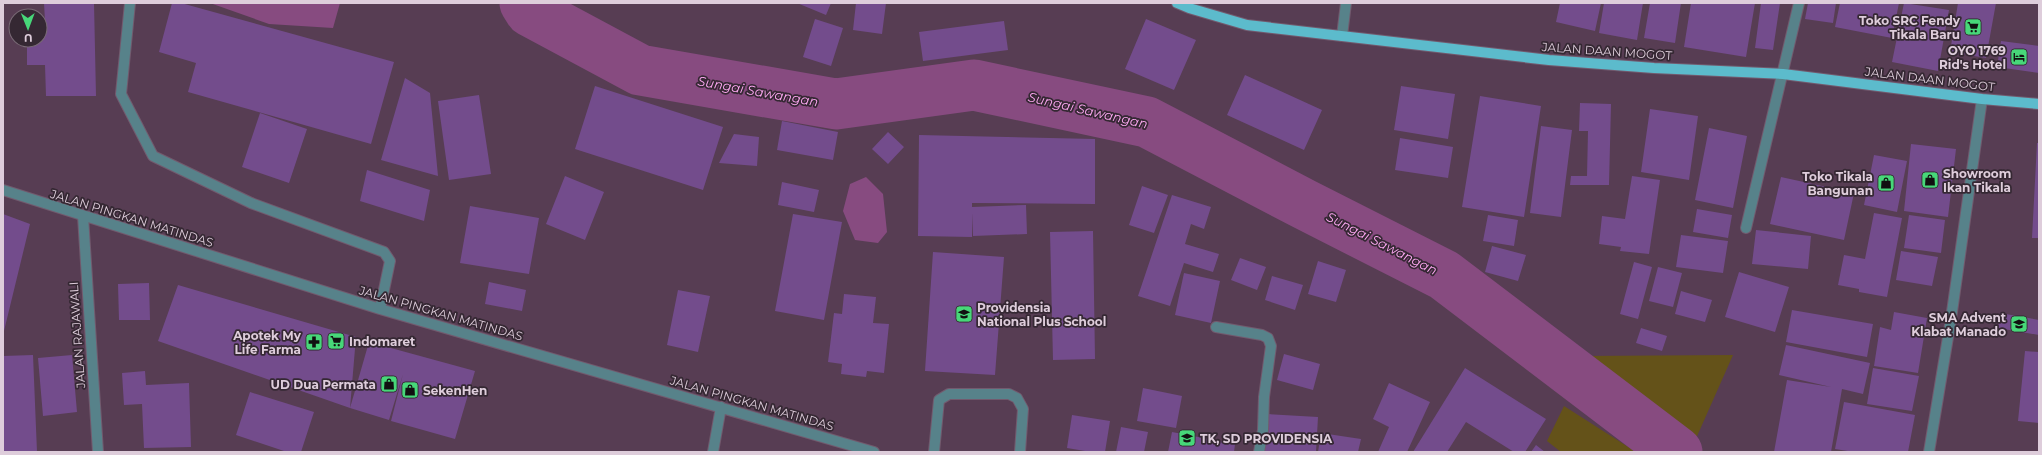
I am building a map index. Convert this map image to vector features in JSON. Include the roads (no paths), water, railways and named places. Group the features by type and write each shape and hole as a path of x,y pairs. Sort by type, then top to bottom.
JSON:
{"main road":[{"name":"JALAN DAAN MOGOT","path":"1176,3 1247,25 1549,60 1654,68 1783,74 1982,99 2039,104"}],"street":[{"path":"130,3 121,94 153,156 251,203 384,252 390,261 380,309"},
{"path":"1342,36 1346,3"},
{"path":"1746,228 1783,74 1798,3"},
{"path":"1929,452 1982,99"},
{"name":"JALAN PINGKAN MATINDAS","path":"3,190 380,309 874,452"},
{"name":"JALAN RAJAWALI","path":"83,216 98,452"},
{"path":"1216,327 1262,335 1268,338 1271,346 1264,397 1263,430 1259,452"},
{"path":"934,452 939,400 949,394 968,393 1009,394 1017,398 1023,409 1020,452"},
{"path":"713,452 721,407"}],"waterway":[{"name":"Sungai Sawangan","path":"525,3 530,11 640,70 836,104 974,85 1147,122 1444,275 1677,452"}],"place":[{"name":"Toko SRC Fendy Tikala Baru","path":"1973,27"},
{"name":"OYO 1769 Rid's Hotel","path":"2019,57"},
{"name":"Showroom Ikan Tikala","path":"1930,180"},
{"name":"Toko Tikala Bangunan","path":"1886,183"},
{"name":"Providensia National Plus School","path":"964,314"},
{"name":"SMA Advent Klabat Manado","path":"2019,324"},
{"name":"Indomaret","path":"336,341"},
{"name":"Apotek My Life Farma","path":"314,342"},
{"name":"UD Dua Permata","path":"389,384"},
{"name":"SekenHen","path":"410,390"},
{"name":"TK, SD PROVIDENSIA","path":"1187,438"}]}
